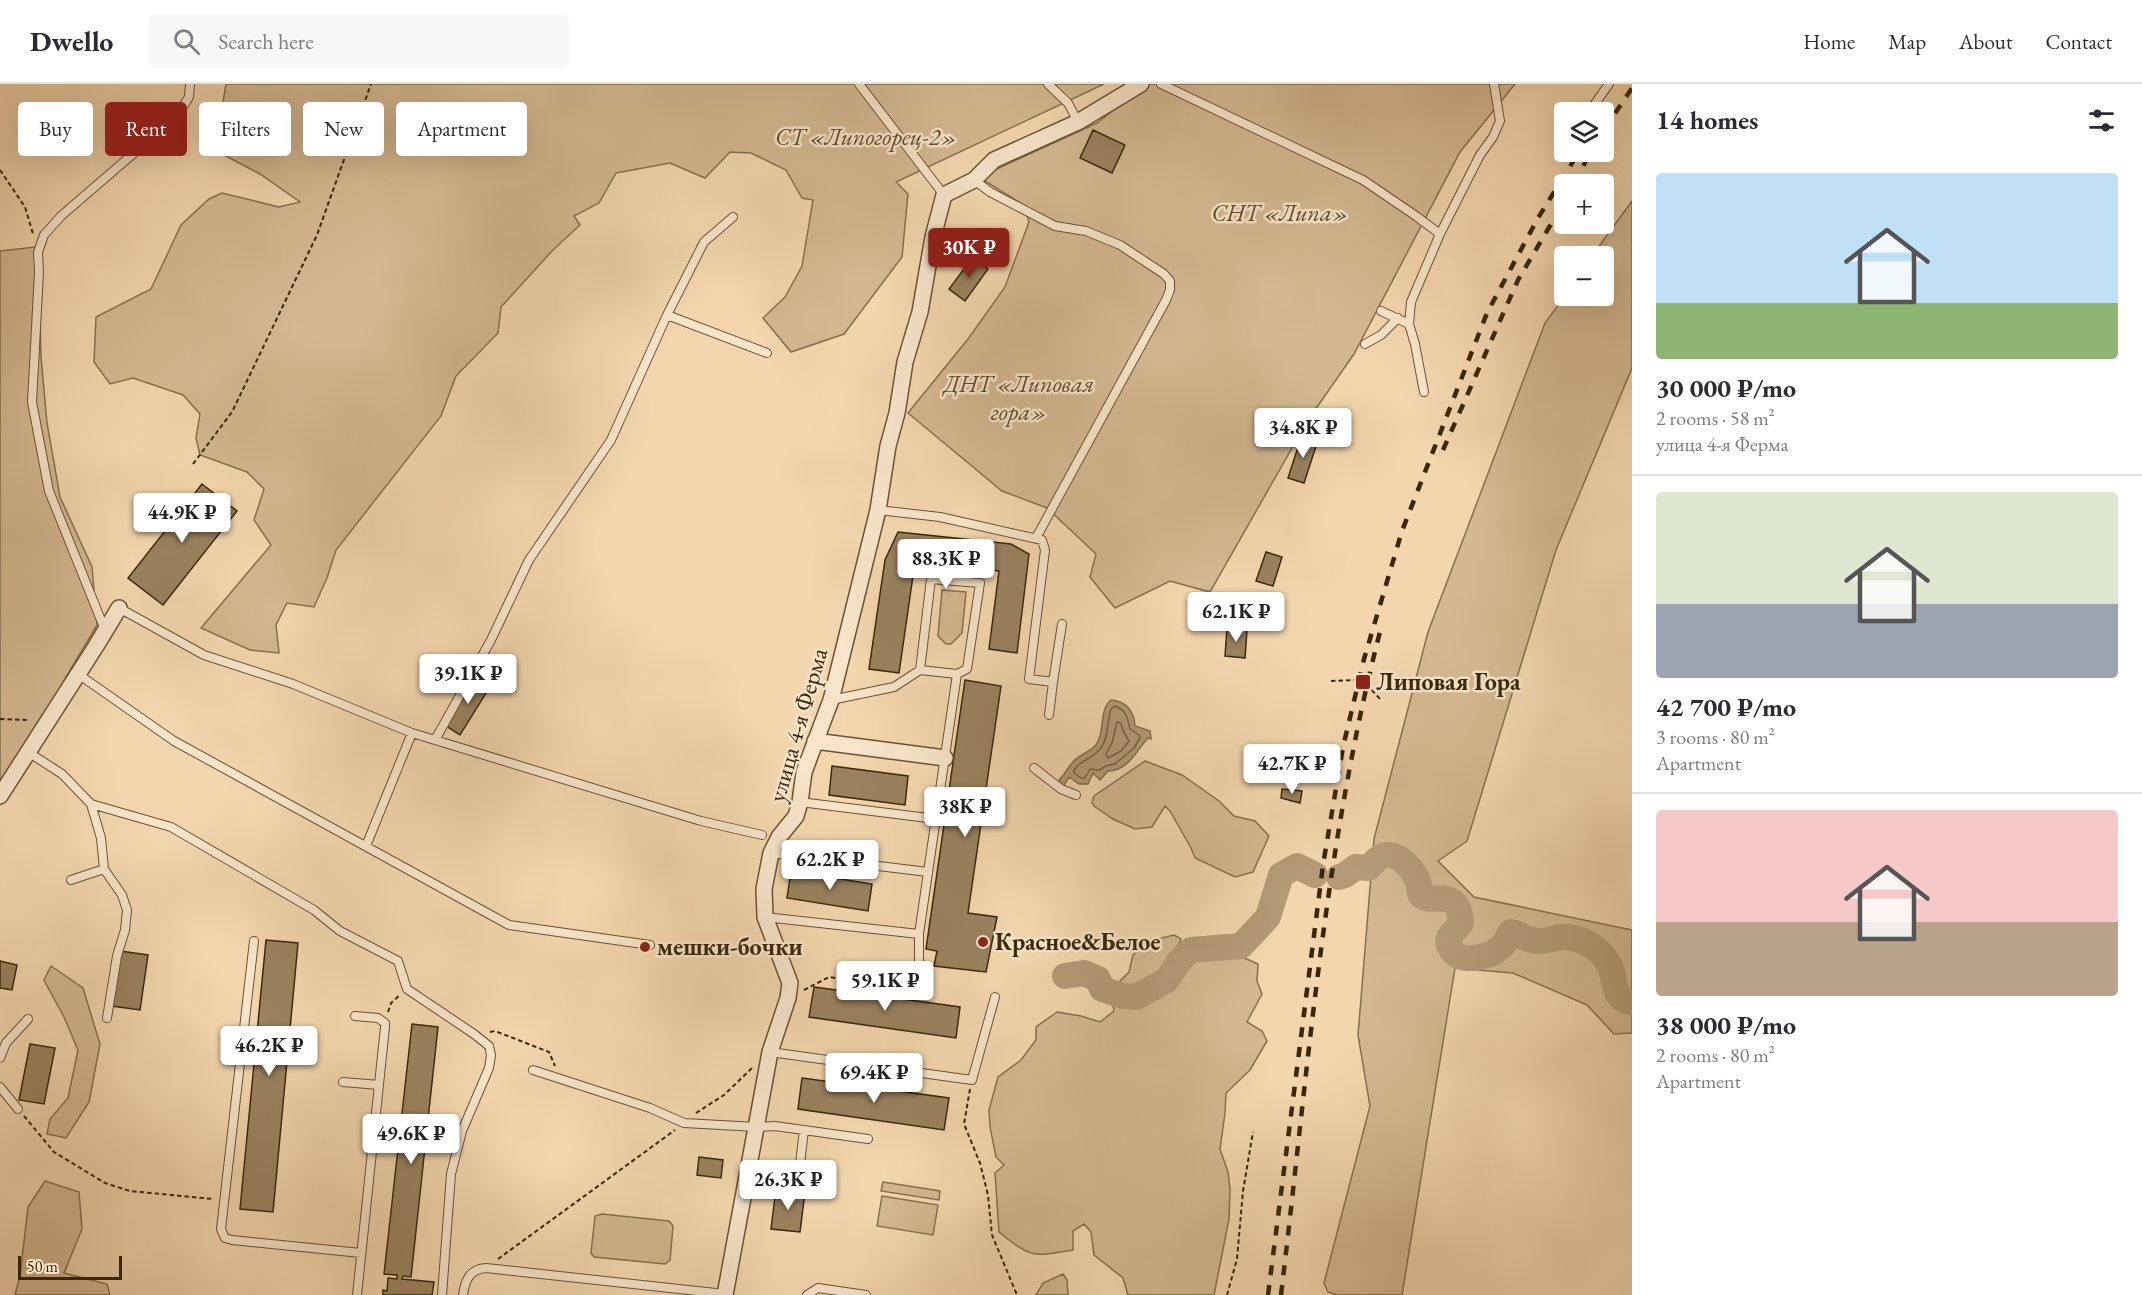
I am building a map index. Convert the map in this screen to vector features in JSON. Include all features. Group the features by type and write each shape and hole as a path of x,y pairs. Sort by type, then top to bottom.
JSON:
{"street":[{"path":"944,195 974,180 994,160 1078,122 1141,84"},
{"name":"улица 4-я Ферма","path":"725,1294 769,1057 788,998 790,983 765,917 764,890 771,853 779,837 796,816 804,772 831,700 878,510 905,362 920,312 933,237 944,195"},
{"path":"0,796 118,608"},
{"path":"816,741 945,758"}],"lane":[{"path":"105,631 49,491 32,402 38,252 44,235 61,216 177,116 189,97 190,84"},
{"path":"859,84 944,195"},
{"path":"1048,84 1068,103 1078,122"},
{"path":"1161,84 1363,180 1440,234"},
{"path":"1424,392 1409,324 1411,302 1440,234 1500,121 1494,84"},
{"path":"1596,102 1609,84"},
{"path":"974,180 990,192 1055,226 1086,231 1120,245 1164,274 1170,281 1170,290 1166,300 1036,538"},
{"path":"435,740 490,640 529,560 611,440 667,315 704,242 733,217"},
{"path":"1381,310 1409,324"},
{"path":"667,315 767,353"},
{"path":"1365,344 1381,335 1398,318"},
{"path":"878,510 940,517 1042,540 1045,550 1029,679 1053,682"},
{"path":"831,700 894,687 920,670 957,675 967,669 980,583 931,579 920,670"},
{"path":"118,608 204,655 293,684 412,733 701,821 762,835"},
{"path":"1048,715 1062,624"},
{"path":"78,674 174,741 510,925 650,945"},
{"path":"919,986 919,934 957,675"},
{"path":"366,846 412,733"},
{"path":"28,752 62,774 91,804 101,838 104,869 122,895 127,910 107,1018"},
{"path":"1034,768 1061,789 1076,795"},
{"path":"800,802 936,819"},
{"path":"91,804 171,826 314,910 340,931 398,961 407,989 489,1046 491,1055 489,1068 462,1131 451,1174 442,1295"},
{"path":"771,853 928,872"},
{"path":"71,880 104,869"},
{"path":"765,917 919,934"},
{"path":"254,941 221,1229 225,1238 361,1253"},
{"path":"769,1057 972,1080 995,997"},
{"path":"355,1016 378,1018 385,1023 357,1295"},
{"path":"0,1058 6,1043 28,1019"},
{"path":"533,1070 650,1108 684,1123 775,1126 868,1139"},
{"path":"342,1082 379,1085"},
{"path":"0,1087 18,1109"},
{"path":"797,1189 804,1130"},
{"path":"463,1295 466,1280 478,1268 725,1294"},
{"path":"807,1295 818,1288 866,1295"}],"path":[{"path":"193,464 232,412 317,235 371,84"},
{"path":"0,170 25,207 38,252"},
{"path":"1331,681 1355,680 1358,684 1367,686 1382,700"},
{"path":"0,719 49,720"},
{"path":"788,998 829,977 910,991"},
{"path":"389,1011 391,1003"},
{"path":"474,1034 495,1031 549,1052 561,1079"},
{"path":"486,1268 684,1123 705,1105 724,1095 752,1068 769,1057"},
{"path":"972,1080 964,1124 980,1163 988,1195 992,1235 1017,1295"},
{"path":"18,1109 54,1152 105,1183 129,1191 224,1200"},
{"path":"1227,1295 1238,1259 1243,1191 1253,1132"}],"green space":[{"name":"СТ «Липогорец-2»","path":"226,84 1104,84 896,182 908,194 902,257 844,334 791,352 763,318 785,297 802,266 813,200 802,198 786,170 751,153 730,152 705,178 670,163 616,173 599,203 574,216 580,225 552,251 501,307 498,333 456,376 441,416 336,550 314,607 287,603 276,625 279,653 250,650 201,628 271,545 254,520 264,489 247,472 200,455 196,438 200,414 183,395 133,378 110,384 94,362 96,317 151,289 181,225 209,199 222,193 279,207 300,202 260,174 226,156 291,156 291,102 223,102"},
{"name":"СНТ «Липа»","path":"1146,84 1515,84 1460,152 1354,354 1308,420 1210,592 1170,581 1115,608 1090,577 1096,554 1047,508 1002,491 908,413 968,339 1005,287 1029,222 1024,205 985,181 986,174 1097,123"},
{"path":"1632,201 1632,368 1556,550 1467,841 1438,861 1474,897 1632,930 1632,1033 1614,1034 1587,1005 1513,973 1455,968 1402,1295 1337,1295 1328,1292 1324,1283 1370,1106 1358,1035 1374,839 1428,632 1545,323 1558,306 1614,306 1614,246 1599,246 1608,234 1614,234 1614,226"},
{"path":"35,247 47,423 60,497 92,567 97,625 30,738 0,782 0,251"},
{"path":"942,590 966,592 962,633 951,644 946,644 938,636"},
{"path":"1145,761 1182,775 1219,801 1234,816 1255,821 1269,836 1253,872 1235,877 1195,858 1170,811 1165,806 1152,827 1135,829 1113,819 1094,806 1092,802 1094,796"},
{"path":"1174,935 1181,939 1169,970 1195,957 1233,953 1258,964 1257,981 1262,994 1247,1022 1262,1031 1267,1041 1250,1070 1226,1093 1220,1149 1228,1172 1229,1219 1214,1295 1128,1295 1123,1278 1094,1255 1091,1232 1084,1224 1073,1231 1073,1250 1049,1254 1026,1251 999,1232 995,1173 1004,1165 996,1157 989,1110 998,1077 1021,1060 1036,1040 1036,1027 1057,1012 1100,1022 1114,1011 1111,990 1129,972 1133,955 1153,940"},
{"path":"51,966 83,988 100,1044 89,1102 66,1138 47,1134 50,1119 68,1098 78,1050 64,1017 44,980"},
{"path":"45,1181 79,1192 82,1229 64,1273 107,1284 110,1295 15,1295 20,1276 28,1207"},
{"path":"883,1182 940,1191 939,1200 881,1191"},
{"path":"882,1196 938,1205 933,1235 877,1226"},
{"path":"602,1214 669,1221 673,1226 670,1260 665,1264 594,1257 591,1253 595,1216"},
{"path":"1063,1274 1067,1280 1068,1295 1036,1295 1043,1283"}],"water":[{"path":"1111,700 1125,705 1133,716 1135,726 1150,731 1151,739 1148,738 1126,764 1108,771 1100,780 1093,773 1088,784 1079,784 1069,777 1063,787 1059,780 1075,760 1094,747 1099,740 1103,716"}],"building":[{"path":"1093,130 1125,145 1112,173 1080,158"},
{"path":"973,257 988,269 965,301 949,289"},
{"path":"1302,435 1318,440 1304,483 1288,478"},
{"path":"202,484 237,511 163,605 128,578"},
{"path":"898,532 1011,544 1029,554 1017,653 989,649 999,571 915,562 899,673 869,669 885,560"},
{"path":"1266,552 1282,557 1273,586 1256,581"},
{"path":"1227,629 1247,630 1245,658 1225,656"},
{"path":"476,676 491,685 460,735 446,726"},
{"path":"965,680 1001,686 968,913 997,917 986,972 934,966 937,951 926,949"},
{"path":"832,766 908,776 905,805 829,795"},
{"path":"1282,789 1302,791 1300,803 1281,798"},
{"path":"791,871 872,884 868,911 787,898"},
{"path":"266,940 298,943 273,1212 240,1209"},
{"path":"120,951 148,955 140,1010 112,1006"},
{"path":"0,961 17,965 12,990 0,988"},
{"path":"814,987 960,1007 956,1038 809,1017"},
{"path":"412,1024 438,1027 411,1277 403,1276 402,1279 434,1282 432,1295 383,1295 383,1290 387,1291 388,1278 397,1279 397,1275 384,1274"},
{"path":"30,1044 55,1048 44,1104 19,1100"},
{"path":"802,1078 949,1098 944,1130 798,1109"},
{"path":"699,1157 723,1160 721,1178 697,1175"},
{"path":"776,1189 805,1192 800,1232 771,1229"}],"waterway":[{"path":"1339,877 1356,867 1368,868 1384,855 1397,857 1413,872 1421,895 1430,899 1443,898 1455,903 1461,923 1448,942 1454,953 1466,958 1489,955 1502,946 1511,932 1534,941 1561,937 1576,939 1586,942 1599,951 1610,966 1618,994 1621,998 1632,1002"},
{"path":"1065,976 1084,973 1098,979 1102,989 1123,996 1136,997 1167,980 1180,960 1191,950 1241,946 1268,917 1281,875 1297,866 1315,875"}],"railway":[{"path":"1614,115 1632,88"},
{"path":"1268,1295 1323,865 1343,747 1364,659 1402,531 1487,313 1538,218 1573,162"},
{"path":"1580,174 1585,162"},
{"path":"1443,450 1518,280 1554,219"},
{"path":"1281,1295 1309,1043 1331,876 1361,710 1381,628"}],"place":[{"name":"Липовая Гора","path":"1363,682"},
{"name":"Красное&Белое","path":"983,942"},
{"name":"мешки-бочки","path":"645,947"}],"park label":[{"name":"ДНТ «Липовая гора»","path":"1019,398"}]}
